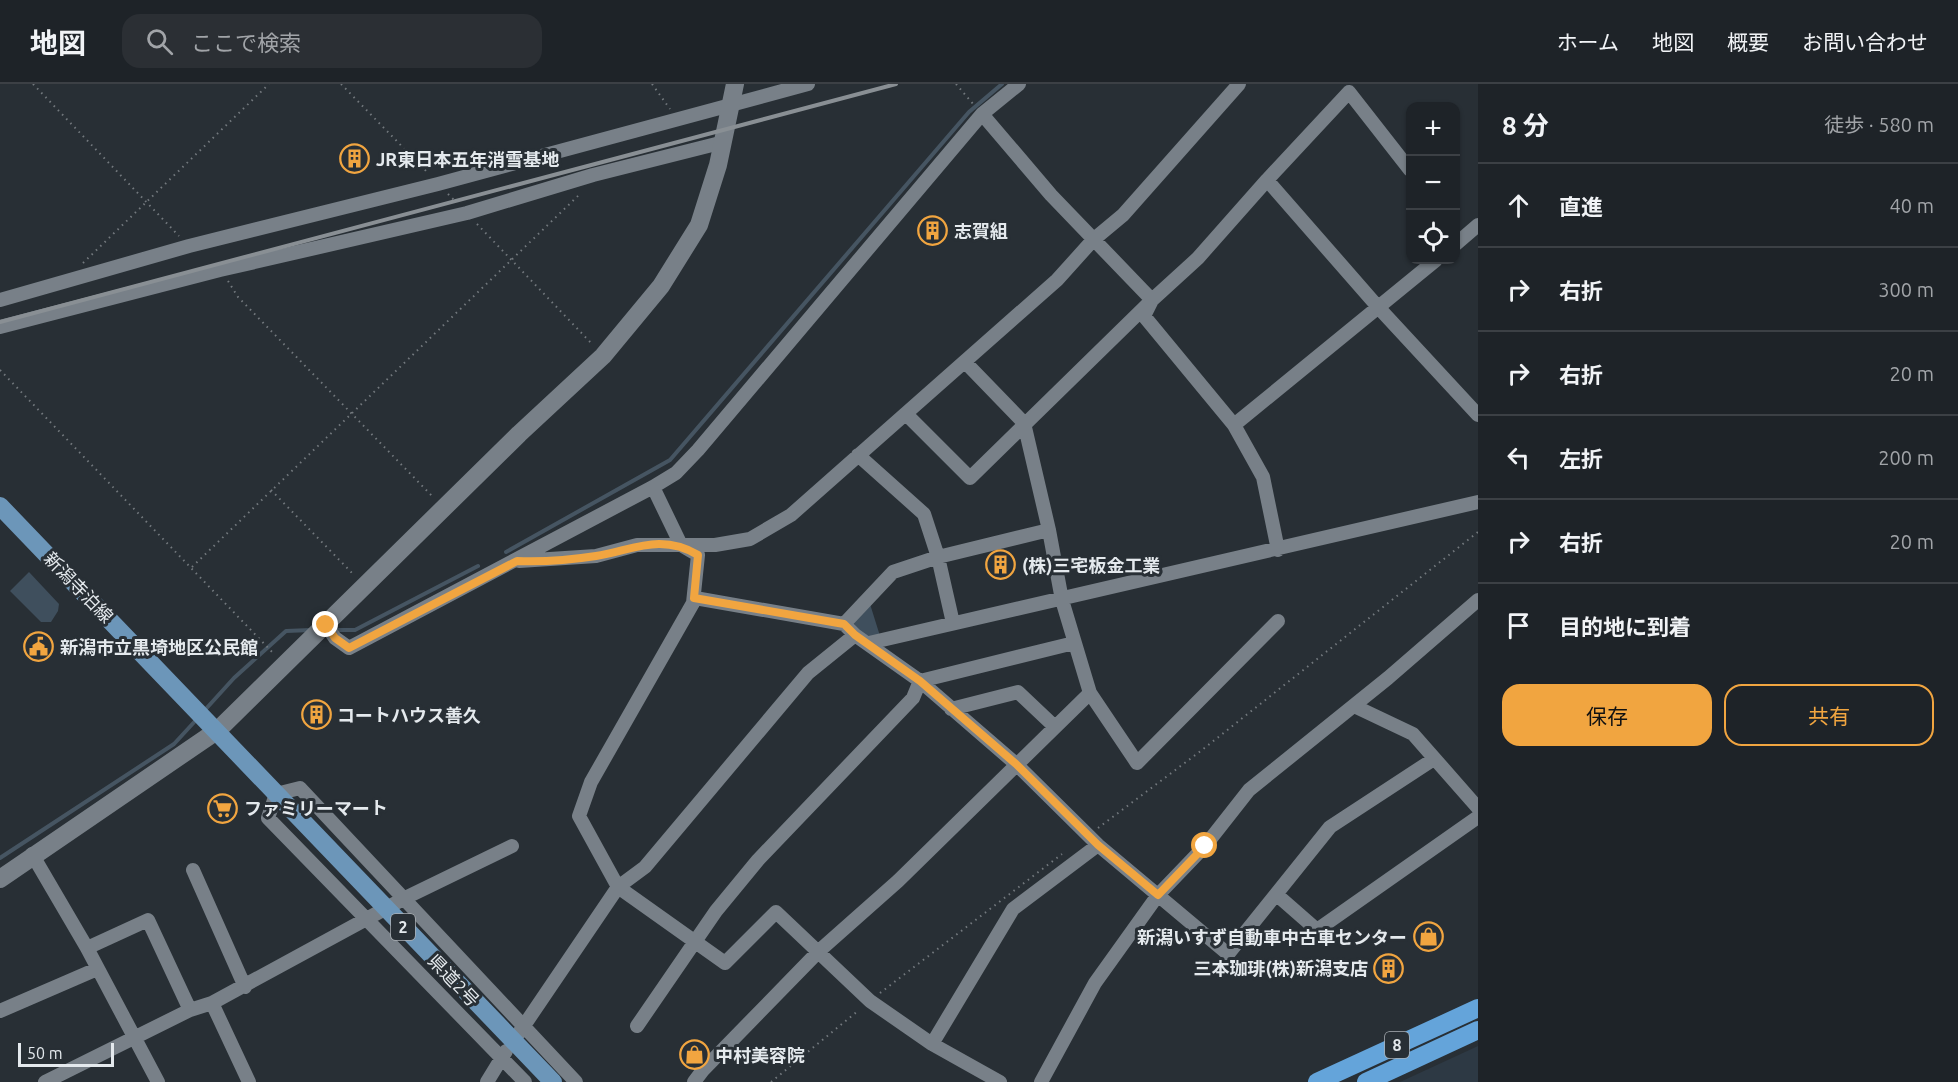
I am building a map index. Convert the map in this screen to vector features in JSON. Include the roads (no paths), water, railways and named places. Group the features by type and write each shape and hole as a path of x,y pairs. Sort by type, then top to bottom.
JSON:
{"highway":[{"name":"8","path":"1317,1082 1478,1008"},
{"name":"8","path":"1366,1082 1478,1030"}],"main road":[{"name":"新潟寺泊線","path":"0,506 218,730 278,797"},
{"name":"県道2号","path":"278,797 553,1082"}],"street":[{"path":"0,879 32,854 218,730 519,434 603,356 661,286 699,225 724,142 735,84"},
{"path":"0,300 189,246 438,184 808,84"},
{"path":"326,625 335,638 349,648 517,561 676,473 698,450 982,114 1019,84"},
{"path":"517,561 596,556 637,545 715,545 750,539 791,515 1057,280 1093,240 1123,215 1239,84"},
{"path":"906,414 970,478 1024,423 1198,258 1349,92 1406,165"},
{"path":"982,114 1022,163 1152,300"},
{"path":"0,327 220,270 467,213 593,175 724,142"},
{"path":"1267,180 1378,307 1478,415"},
{"path":"1460,235 1478,225"},
{"path":"1234,425 1431,264"},
{"path":"1152,300 1144,316 1234,425 1263,477 1278,550"},
{"path":"965,363 1024,423 1049,530 1062,600 1090,693 1137,763 1278,621"},
{"path":"858,455 924,514 938,557 953,623"},
{"path":"653,487 681,545 698,555 694,598 673,641 591,782 579,816 618,887 724,963 776,912 870,1001 932,1044 1000,1082"},
{"path":"869,643 1478,502"},
{"path":"844,624 893,572 938,557 1049,530"},
{"path":"694,598 844,624 855,635 920,681 1016,764 1098,845 1228,954 1330,827 1434,759"},
{"path":"1041,1082 1095,983 1158,895 1205,846 1249,790 1354,706 1478,600"},
{"path":"487,1082 502,1056 618,887 645,867 808,673 855,635"},
{"path":"920,681 1074,643"},
{"path":"637,1026 695,941 758,860 913,698 920,681"},
{"path":"951,709 1018,692 1055,727"},
{"path":"694,1082 702,1070 819,951 898,881 1090,693"},
{"path":"1354,706 1413,734 1478,808"},
{"path":"525,1082 268,818 278,797 300,788 576,1082"},
{"path":"1276,895 1317,930 1478,817"},
{"path":"932,1044 1013,909 1098,845"},
{"path":"45,1082 190,1010 212,1003 245,987 405,898 512,846"},
{"path":"32,854 87,948 158,1082"},
{"path":"193,870 245,987"},
{"path":"87,948 148,920 190,1010"},
{"path":"0,1011 97,969"},
{"path":"212,1003 249,1082"}],"waterway":[{"path":"506,552 670,460 969,112 1002,84"},
{"path":"333,630 355,630 478,566"},
{"path":"204,711 234,678 286,631 311,630"},
{"path":"0,858 174,744 197,719"}],"railway":[{"path":"0,322 896,84"}],"place":[{"name":"JR東日本五年消雪基地","path":"355,159"},
{"name":"志賀組","path":"933,231"},
{"name":"(株)三宅板金工業","path":"1001,565"},
{"name":"新潟市立黒埼地区公民館","path":"39,647"},
{"name":"コートハウス善久","path":"316,715"},
{"name":"ファミリーマート","path":"223,808"},
{"name":"新潟いすず自動車中古車センター","path":"1428,937"},
{"name":"三本珈琲(株)新潟支店","path":"1389,968"},
{"name":"中村美容院","path":"694,1055"}]}
